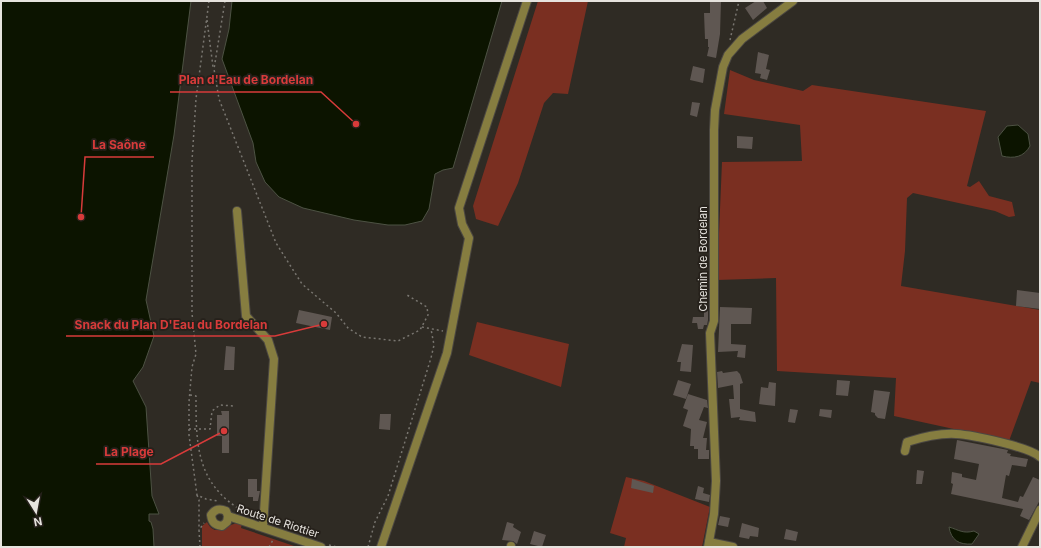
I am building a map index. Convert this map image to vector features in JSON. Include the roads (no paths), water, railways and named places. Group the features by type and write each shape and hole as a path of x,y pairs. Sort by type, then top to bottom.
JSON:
{"street":[{"path":"381,547 447,353 468,238 462,224 459,208 527,1"},
{"name":"Chemin de Bordelan","path":"708,546 714,514 716,481 710,333 714,321 715,110 722,68 728,55 751,31 793,1"},
{"path":"237,211 246,316 268,340 274,359 263,527"},
{"path":"905,451 907,442 926,436 957,434 1018,447 1040,457"},
{"name":"Route de Riottier","path":"227,514 227,522 222,526 216,525 211,515 214,510 220,509 227,514 321,547"},
{"path":"1022,547 1040,510"},
{"path":"708,546 733,547"}],"place":[{"name":"Plan d'Eau de Bordelan","path":"356,124"},
{"name":"La Saône","path":"81,217"},
{"name":"Snack du Plan D'Eau du Bordelan","path":"324,324"},
{"name":"La Plage","path":"224,431"}]}
